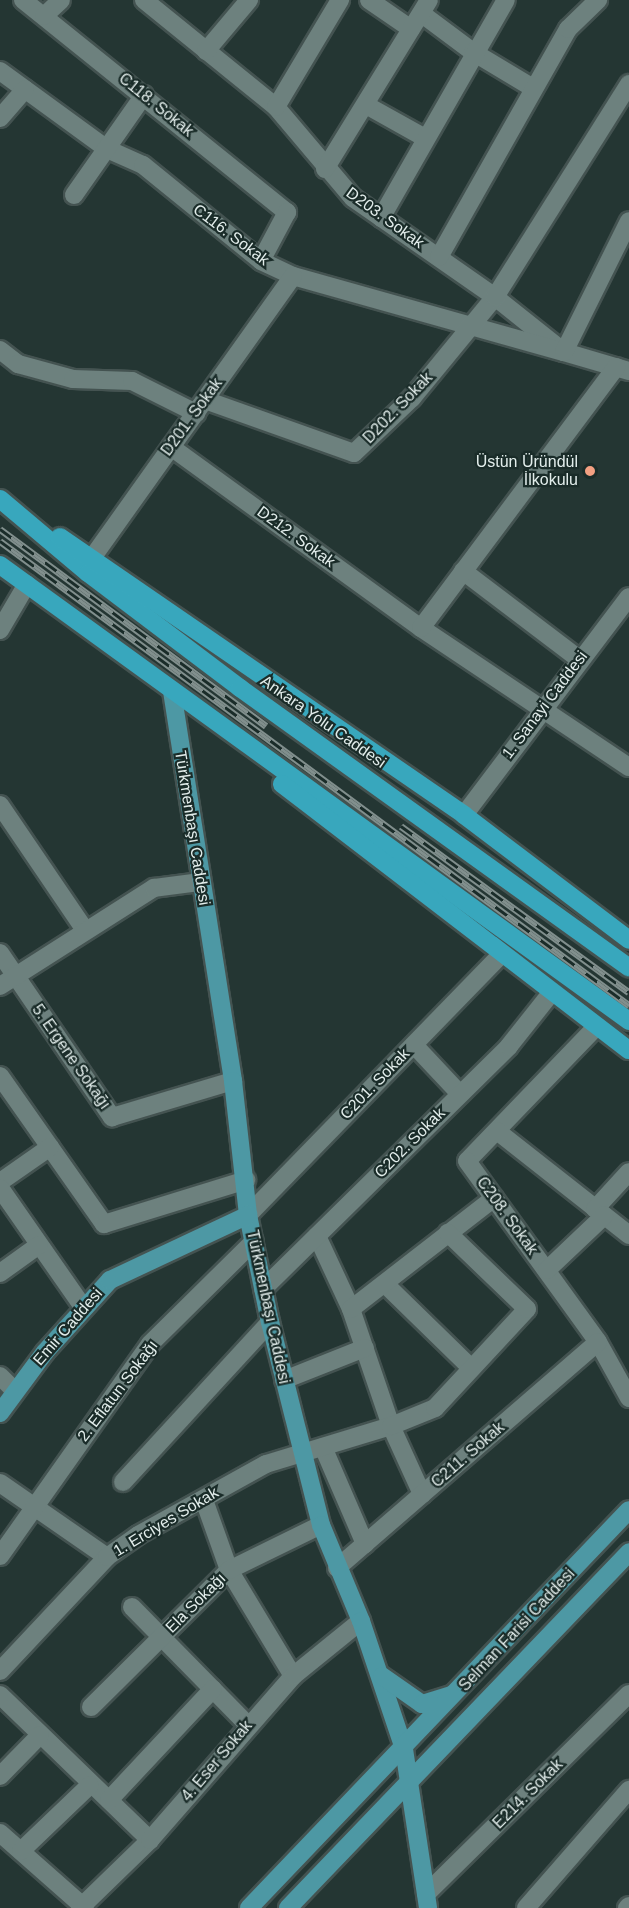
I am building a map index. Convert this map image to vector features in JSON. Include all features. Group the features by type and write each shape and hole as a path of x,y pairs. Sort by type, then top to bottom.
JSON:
{"highway":[{"path":"0,498 92,558 464,815 629,940"},
{"name":"Ankara Yolu Caddesi","path":"0,498 88,573 240,688 629,968"},
{"path":"0,565 206,717 629,1021"},
{"path":"206,717 322,819 629,1050"}],"main road":[{"name":"Türkmenbaşı Caddesi","path":"172,691 200,882 233,1081 246,1180 248,1215 263,1289 321,1525 361,1621 404,1749 427,1901"},
{"name":"Emir Caddesi","path":"0,1413 83,1306 110,1280 248,1215"},
{"name":"Selman Farisi Caddesi","path":"249,1908 404,1749 629,1510"},
{"name":"Selman Farisi Caddesi","path":"288,1908 629,1552"},
{"path":"381,1676 422,1704 438,1702 458,1692"}],"street":[{"name":"C118. Sokak","path":"23,0 287,212 261,261"},
{"path":"44,16 61,0"},
{"path":"206,51 249,0"},
{"path":"276,107 340,0"},
{"path":"369,0 411,29"},
{"path":"381,218 473,52 506,0"},
{"path":"438,257 568,29 598,0"},
{"name":"D203. Sokak","path":"155,3 206,51 276,107 305,137 325,169 381,218 495,297 564,352 623,369"},
{"path":"325,169 425,7 473,52 533,88"},
{"name":"C116. Sokak","path":"0,71 107,149 143,165 261,261 293,276 472,324 564,352"},
{"path":"472,324 495,297 629,84"},
{"path":"0,118 25,89"},
{"path":"74,195 144,95"},
{"path":"366,105 425,138"},
{"path":"564,352 628,223"},
{"name":"D201. Sokak","path":"92,558 293,276"},
{"name":"D202. Sokak","path":"200,406 354,453 412,398 472,324"},
{"path":"0,350 18,364 73,379 132,381 200,406"},
{"path":"421,628 623,369"},
{"name":"D212. Sokak","path":"171,447 421,628 540,710 629,767"},
{"path":"464,571 579,659"},
{"path":"0,630 27,584"},
{"name":"1. Sanayi Caddesi","path":"464,815 540,710 629,597"},
{"path":"0,805 85,930"},
{"path":"0,986 154,888 200,882"},
{"name":"5. Ergene Sokağı","path":"0,953 112,1117 233,1081"},
{"name":"C201. Sokak","path":"248,1215 502,954"},
{"name":"C202. Sokak","path":"263,1289 508,1046 552,992"},
{"name":"C208. Sokak","path":"597,1026 466,1161 598,1342 629,1398"},
{"path":"414,1045 460,1094"},
{"path":"0,1076 104,1224 246,1180"},
{"path":"496,1131 629,1235"},
{"path":"0,1182 50,1147"},
{"path":"547,1270 599,1212 629,1172"},
{"path":"0,1188 83,1306"},
{"path":"351,1308 385,1284 494,1197"},
{"name":"1. Erciyes Sokak","path":"0,1671 108,1557 266,1464 391,1426 435,1408 527,1309 448,1233"},
{"path":"317,1236 351,1308 391,1426 422,1494"},
{"name":"2. Eflatun Sokağı","path":"0,1556 150,1344 254,1241"},
{"path":"0,1273 39,1245"},
{"path":"385,1284 471,1368"},
{"path":"123,1482 270,1322"},
{"name":"C211. Sokak","path":"337,1568 598,1342"},
{"path":"284,1380 365,1348"},
{"path":"0,1376 15,1391"},
{"path":"323,1447 365,1544"},
{"path":"0,1483 108,1557"},
{"path":"204,1500 229,1570 293,1676"},
{"name":"Ela Sokağı","path":"91,1707 229,1570 321,1525"},
{"path":"132,1607 247,1724"},
{"name":"4. Eser Sokak","path":"83,1907 150,1840 247,1724 293,1676 361,1621"},
{"path":"110,1800 213,1689"},
{"name":"E214. Sokak","path":"427,1901 629,1694"},
{"path":"0,1695 90,1785 110,1800 150,1840"},
{"path":"0,1776 40,1735"},
{"path":"21,1851 90,1785"},
{"path":"526,1908 629,1790"},
{"path":"0,1833 83,1907"}],"railway":[{"path":"0,529 266,726"},
{"path":"0,541 629,1005"},
{"path":"401,826 629,992"}],"place":[{"name":"Üstün Üründül İlkokulu","path":"590,471"}]}
